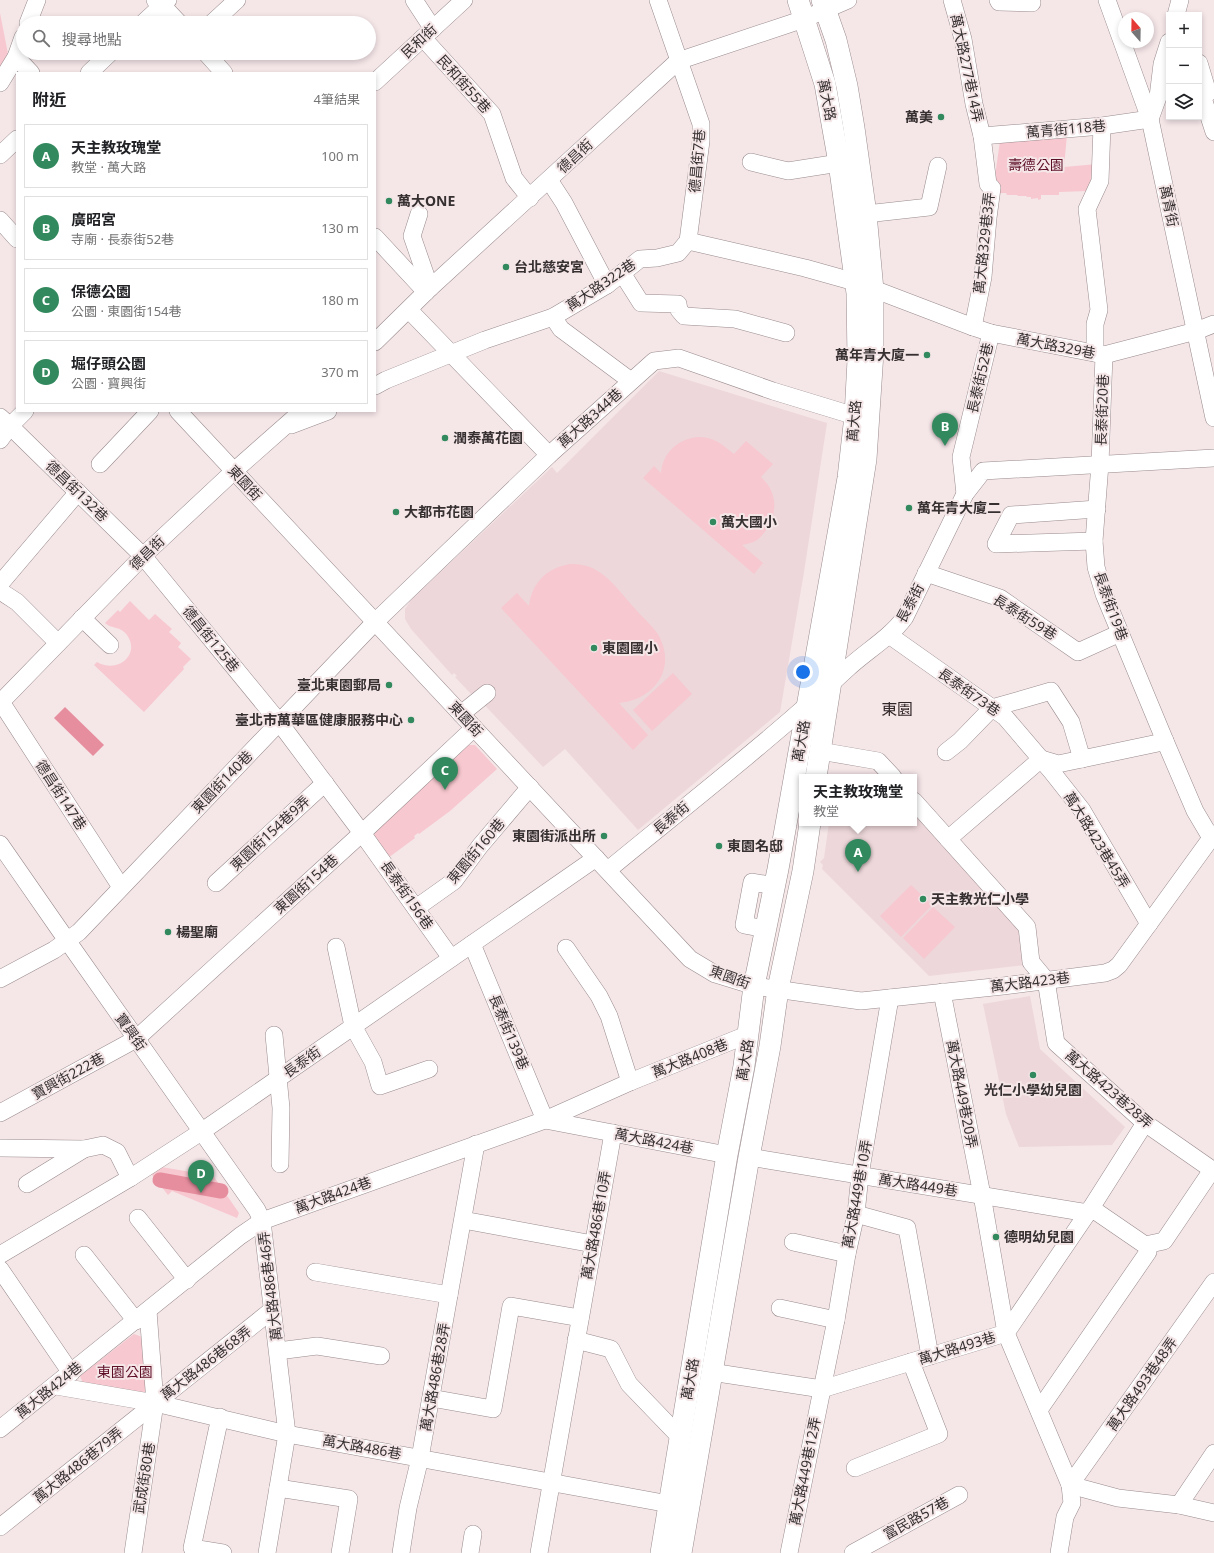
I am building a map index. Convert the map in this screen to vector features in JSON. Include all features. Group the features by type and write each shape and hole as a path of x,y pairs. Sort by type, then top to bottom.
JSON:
{"main road":[{"name":"萬大路","path":"661,1553 749,1034 754,986 775,886 848,478 855,416 858,360 857,293 864,286 866,214 847,86 836,40 824,5"},
{"name":"萬大路","path":"801,9 825,84 839,163 864,286 874,352 866,459 816,774"},
{"name":"萬大路","path":"681,1553 711,1372 770,1046 778,989 810,826"}],"street":[{"path":"25,0 26,16"},
{"path":"30,16 37,0"},
{"path":"220,16 237,0"},
{"name":"民和街55巷","path":"414,0 428,34 492,114 514,178 530,198"},
{"name":"民和街","path":"376,81 464,0"},
{"name":"德昌街7巷","path":"658,0 701,124 701,141 688,241"},
{"name":"德昌街","path":"376,341 428,290 678,61 801,9 848,0"},
{"name":"萬大路277巷14弄","path":"952,0 963,38 974,104 982,136"},
{"path":"998,0 999,2 1032,3 1031,0"},
{"name":"萬青街","path":"1107,0 1150,119 1214,418"},
{"path":"1177,12 1180,0"},
{"path":"149,16 162,2 173,16"},
{"path":"1150,119 1158,97 1162,64 1167,48"},
{"path":"0,82 16,57"},
{"path":"19,60 30,72"},
{"path":"89,72 102,60"},
{"path":"212,60 223,72"},
{"path":"1202,73 1208,93 1202,95 1214,132"},
{"name":"萬青街118巷","path":"982,136 1102,126 1150,119"},
{"name":"長泰街20巷","path":"1100,464 1100,354 1095,324 1100,310 1087,209 1100,181 1102,126"},
{"name":"萬大路329巷3弄","path":"973,328 983,277 992,188 988,184 982,136"},
{"path":"0,155 16,141"},
{"path":"751,162 788,171 839,163"},
{"path":"866,214 929,207 938,166"},
{"path":"549,180 564,203 607,285"},
{"path":"420,214 412,236 428,290"},
{"path":"0,220 16,238"},
{"path":"376,238 428,290"},
{"path":"688,241 804,268 864,286"},
{"name":"萬大路322巷","path":"376,385 484,340 552,317 607,285 640,259 657,258 678,253 688,241"},
{"path":"622,273 641,303 678,304 679,310 684,316 735,319 786,334"},
{"name":"萬大路329巷","path":"864,286 973,328 991,333 1100,354 1196,331 1214,324"},
{"path":"409,310 549,455"},
{"path":"552,317 561,329 631,381"},
{"name":"長泰街52巷","path":"965,494 961,457 991,333"},
{"name":"萬大路344巷","path":"375,622 549,455 654,361 679,358 773,391 855,416"},
{"path":"0,440 5,421 23,412"},
{"path":"100,464 149,412"},
{"name":"東園街","path":"179,412 690,959 715,974 754,986 778,989"},
{"name":"德昌街","path":"0,702 143,556 234,471 301,412"},
{"path":"285,427 325,412"},
{"name":"德昌街132巷","path":"5,421 143,556"},
{"name":"長泰街","path":"608,870 806,707 850,666 898,627 905,617 965,494 984,471 1214,458"},
{"name":"長泰街19巷","path":"1100,464 1094,541 1096,567 1104,594 1165,741 1196,811 1213,836"},
{"path":"0,584 78,492"},
{"path":"1094,541 996,544 1011,515 1097,509"},
{"name":"德昌街125巷","path":"143,556 279,722"},
{"name":"長泰街59巷","path":"926,573 1000,598 1078,652 1120,633"},
{"path":"0,591 17,602 58,643"},
{"path":"82,618 110,645"},
{"name":"東園街140巷","path":"0,979 54,950 79,932 375,622"},
{"name":"長泰街73巷","path":"889,635 1005,718 1041,760"},
{"path":"946,752 960,741 992,708 1051,691 1071,722 1082,759"},
{"path":"462,714 487,693"},
{"name":"德昌街147巷","path":"0,702 121,887"},
{"path":"279,722 362,833"},
{"name":"東園街154巷","path":"136,1039 362,833 474,728"},
{"path":"948,839 1041,760 1058,764 1165,741"},
{"path":"820,751 878,761 890,774"},
{"name":"萬大路423巷45弄","path":"1041,760 1082,810 1149,924"},
{"name":"東園街154巷9弄","path":"216,883 325,783"},
{"name":"東園街160巷","path":"416,908 454,880 480,846 530,788"},
{"path":"917,804 1027,927 1031,962 1046,980"},
{"name":"長泰街156巷","path":"362,833 451,958"},
{"name":"萬大路423巷","path":"778,989 846,1000 861,1000 1098,974 1113,970 1119,965 1213,836"},
{"name":"寶興街","path":"0,844 257,1210 262,1221"},
{"name":"長泰街","path":"0,1255 130,1178 201,1132 596,858"},
{"name":"長泰街139巷","path":"472,944 545,1120"},
{"path":"336,947 353,1026 373,1062 380,1086 429,1069"},
{"path":"566,948 599,996 609,1016 630,1082"},
{"name":"萬大路423巷28弄","path":"1046,980 1056,1043 1145,1123 1213,1171"},
{"name":"萬大路449巷20弄","path":"942,992 982,1195 1006,1332 1070,1485 1072,1503 1065,1517 1060,1553"},
{"name":"萬大路449巷10弄","path":"822,1390 847,1254 856,1214 860,1175 890,998"},
{"name":"萬大路408巷","path":"545,1120 630,1082 749,1034"},
{"path":"274,1035 277,1079 281,1108 280,1164"},
{"name":"寶興街222巷","path":"0,1113 136,1039"},
{"name":"萬大路424巷","path":"2,1424 56,1386 240,1236 262,1221 545,1120 728,1155"},
{"name":"萬大路493巷","path":"711,1372 822,1390 1006,1332 1089,1210 1145,1123"},
{"name":"萬大路486巷10弄","path":"539,1553 613,1133"},
{"name":"萬大路486巷28弄","path":"401,1553 408,1508 420,1458 476,1144"},
{"path":"0,1148 84,1149 103,1146 117,1152 130,1178"},
{"path":"27,1184 84,1149"},
{"name":"萬大路449巷","path":"749,1157 982,1195 1089,1210"},
{"path":"1089,1210 1145,1245 1164,1241 1213,1171"},
{"path":"856,1214 907,1228 930,1356"},
{"path":"138,1218 187,1280"},
{"path":"463,1220 593,1244"},
{"name":"萬大路486巷46弄","path":"262,1221 287,1434 267,1553"},
{"path":"793,1242 847,1254"},
{"path":"1039,1410 1148,1252"},
{"path":"84,1255 142,1316"},
{"path":"0,1269 71,1373"},
{"path":"315,1272 449,1295"},
{"name":"萬大路493巷48弄","path":"1070,1485 1214,1282"},
{"path":"431,1398 493,1408 511,1306 580,1318"},
{"path":"780,1308 836,1320"},
{"name":"萬大路486巷68弄","path":"142,1316 155,1403 272,1310"},
{"path":"576,1340 611,1349 629,1384 680,1436"},
{"name":"萬大路486巷46弄","path":"278,1351 317,1346 381,1356"},
{"path":"855,1468 940,1434 911,1362"},
{"name":"萬大路486巷","path":"56,1386 155,1403 220,1417 287,1434 551,1481 669,1504"},
{"name":"萬大路449巷12弄","path":"789,1553 822,1390"},
{"name":"萬大路486巷79弄","path":"0,1527 155,1403"},
{"name":"武成街80巷","path":"133,1553 155,1403"},
{"path":"220,1417 192,1548 223,1553"},
{"path":"1179,1505 1214,1453"},
{"path":"1070,1485 1118,1498 1179,1505 1214,1513"},
{"path":"278,1488 349,1499 340,1553"},
{"name":"富民路57巷","path":"853,1553 959,1495"},
{"path":"470,1553 473,1534"}],"shaded area":[{"name":"東園國小","path":"659,371 827,423 804,572 780,712 638,830 565,749 543,767 479,699 473,693 471,694 455,677 457,676 454,673 452,675 411,629 405,619 405,609 411,600 552,467 557,473"},
{"path":"65,707 104,745 93,756 54,718"},
{"name":"天主教光仁小學","path":"917,813 1022,930 1025,965 929,976 822,869 823,865 820,862 824,858 829,826 917,826"},
{"name":"光仁小學幼兒園","path":"1030,996 1040,1049 1125,1127 1112,1145 1019,1147 1006,1114 983,1004"}],"green space":[{"path":"0,13 9,59 0,74"},
{"name":"壽德公園","path":"1067,135 1064,167 1097,164 1088,191 1059,192 1059,195 1041,195 1041,199 1038,200 1038,198 1031,199 1031,197 1026,196 995,193 994,183 1000,141"},
{"path":"698,437 709,438 722,444 734,454 746,441 773,464 761,477 770,488 774,500 774,512 772,519 767,529 757,540 742,545 763,563 754,574 643,478 654,466 661,473 665,459 673,448 684,441"},
{"path":"570,564 590,567 607,578 654,629 659,636 664,649 665,660 663,671 658,681 642,696 631,701 619,703 648,735 633,750 501,608 517,593 529,606 533,590 542,578 554,569"},
{"path":"130,601 149,620 155,614 172,629 169,632 181,643 178,647 191,659 183,667 184,669 144,712 94,665 97,662 112,666 119,664 129,655 131,642 125,632 105,623 118,610 120,612"},
{"path":"673,673 692,694 652,731 633,710"},
{"path":"467,745 475,745 497,769 450,811 419,834 418,833 414,836 415,838 388,858 374,838 375,829"},
{"path":"911,885 932,905 901,937 880,916"},
{"path":"933,907 955,927 924,959 903,938"},
{"path":"161,1167 203,1174 212,1174 239,1213 237,1218 172,1191 168,1195 149,1171"},
{"name":"東園公園","path":"134,1334 145,1338 151,1390 143,1399 85,1388 80,1376"}],"waterway":[{"path":"160,1180 221,1191"}],"place":[{"name":"萬美","path":"941,117"},
{"name":"萬大ONE","path":"389,201"},
{"name":"台北慈安宮","path":"506,267"},
{"name":"萬年青大廈一","path":"927,355"},
{"name":"潤泰萬花園","path":"445,438"},
{"name":"廣昭宮","path":"945,446"},
{"name":"萬年青大廈二","path":"909,508"},
{"name":"大都市花園","path":"396,512"},
{"name":"萬大國小","path":"713,522"},
{"name":"東園國小","path":"594,648"},
{"name":"臺北東園郵局","path":"389,685"},
{"name":"臺北市萬華區健康服務中心","path":"411,720"},
{"name":"保德公園","path":"445,790"},
{"name":"東園街派出所","path":"604,836"},
{"name":"東園名邸","path":"719,846"},
{"name":"天主教玫瑰堂","path":"858,872"},
{"name":"天主教光仁小學","path":"923,899"},
{"name":"楊聖廟","path":"168,932"},
{"name":"光仁小學幼兒園","path":"1033,1075"},
{"name":"堀仔頭公園","path":"201,1193"},
{"name":"德明幼兒園","path":"996,1237"}],"district":[{"name":"東園","path":"897,709"}]}
